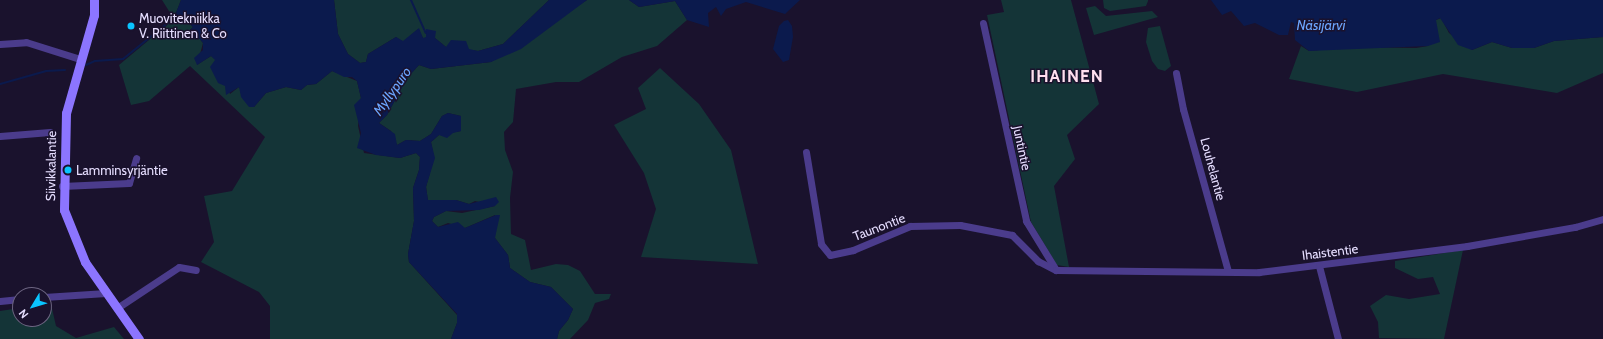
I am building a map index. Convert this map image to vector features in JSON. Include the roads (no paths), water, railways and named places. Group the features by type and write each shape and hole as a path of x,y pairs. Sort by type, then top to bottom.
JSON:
{"main road":[{"name":"Siivikkalantie","path":"94,0 94,15 80,59 66,113 62,186 64,210 85,262 139,339"}],"street":[{"name":"Juntintie","path":"983,23 1026,221 1056,270"},
{"path":"0,44 26,42 80,59"},
{"name":"Louhelantie","path":"1176,73 1183,109 1228,271"},
{"path":"0,136 50,132"},
{"name":"Taunontie","path":"806,152 821,244 830,255 852,250 910,226 960,225 1012,235 1038,262 1056,270"},
{"path":"62,186 129,183 136,158"},
{"name":"Ihaistentie","path":"1056,270 1259,272 1320,266 1467,246 1563,230 1603,219"},
{"path":"1320,266 1338,339"},
{"path":"117,308 179,267 196,270"},
{"path":"52,296 106,293"},
{"path":"0,301 12,300"}],"water":[{"name":"Myllypuro","path":"181,0 334,0 338,34 348,54 360,63 366,62 368,54 396,37 403,41 419,28 423,38 426,37 426,29 436,31 435,38 446,47 451,40 466,41 469,49 478,51 503,44 549,0 587,0 521,49 491,62 431,69 419,65 407,78 387,115 379,123 395,134 397,145 406,140 420,141 431,134 442,116 448,113 461,116 461,131 453,133 447,138 439,135 431,142 435,158 426,187 428,200 456,200 469,204 496,197 499,202 495,206 479,210 446,211 434,217 432,221 438,227 458,222 465,228 496,215 500,215 495,238 508,255 510,268 530,282 551,287 573,309 568,320 559,331 557,339 451,339 457,323 457,314 409,262 408,254 414,221 413,188 419,170 420,157 416,153 400,158 376,155 357,148 361,133 354,105 361,98 357,81 352,77 344,77 332,71 316,84 307,85 301,90 286,87 266,93 254,107 249,107 241,97 239,87 226,95 225,86 218,83 210,67 215,60 211,56 197,65 194,58 203,50 203,43 199,38 181,39 193,27 188,22 174,18"},
{"path":"629,0 800,0 785,14 746,2 726,9 721,16 716,7 708,13 709,27 687,20 675,1 639,7"},
{"name":"Näsijärvi","path":"1211,0 1603,0 1603,37 1554,41 1534,48 1512,48 1492,42 1472,50 1458,45 1440,18 1436,20 1440,42 1428,46 1309,51 1295,40 1294,23 1291,22 1288,35 1279,35 1255,23 1244,26 1231,11 1222,15"},
{"path":"788,20 792,26 793,37 789,60 783,62 773,49 779,26 784,21"}],"waterway":[{"path":"411,0 426,33"},
{"path":"86,65 95,61 123,59 174,18"},
{"path":"0,84 46,71 65,70"}],"place":[{"name":"Muovitekniikka V. Riittinen & Co","path":"131,26"},
{"name":"Lamminsyrjäntie","path":"68,170"}],"district":[{"name":"IHAINEN","path":"1067,77"}]}
